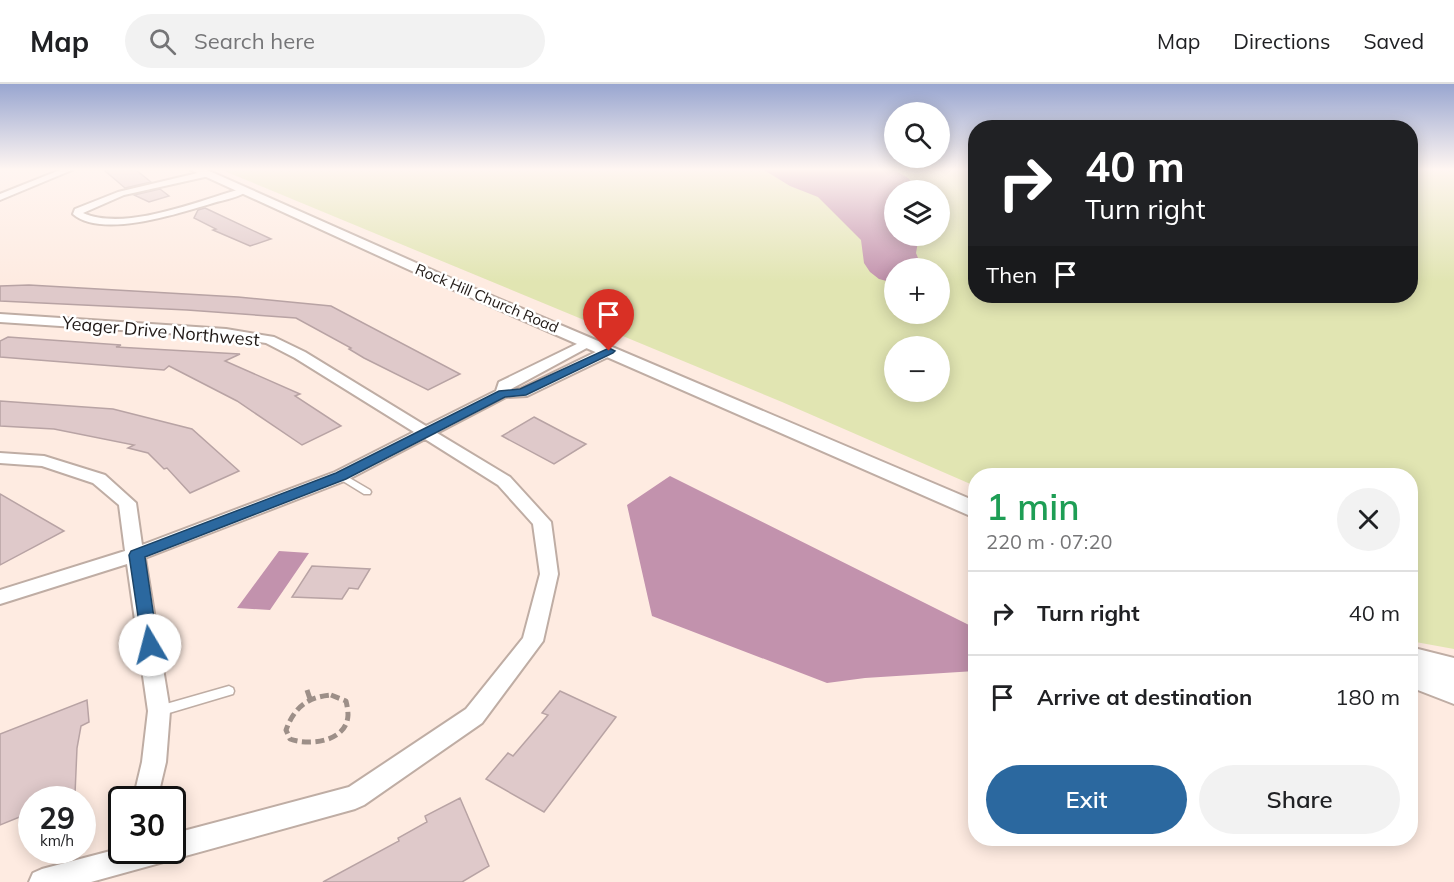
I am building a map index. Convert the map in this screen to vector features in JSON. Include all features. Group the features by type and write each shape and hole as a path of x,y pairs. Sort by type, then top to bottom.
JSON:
{"main road":[{"name":"Rock Hill Church Road","path":"280,207 454,285 968,507"},
{"path":"1418,661 1454,670"},
{"path":"1418,677 1454,692"}],"street":[{"path":"84,207 78,211 78,214 91,221 119,222 179,207"},
{"name":"Yeager Drive Northwest","path":"1,319 226,333 269,340 300,355 504,481 542,522 549,574 533,641 474,716 355,797 186,843"},
{"path":"503,393 504,386 600,347"},
{"path":"0,597 136,555 341,476 503,393 522,393 600,347"},
{"path":"0,458 44,461 99,479 127,503 159,711 154,762 148,786"},
{"path":"42,882 108,862"}],"lane":[{"path":"341,476 367,492"},
{"path":"159,711 229,691"}],"path":[{"path":"307,690 310,699"},
{"path":"331,694 340,696 346,701 348,716 344,725 326,740 315,744 295,743 288,738 287,722 292,713 310,699 331,694"}],"green space":[{"path":"312,207 884,207 884,246 950,246 950,207 968,207 968,303 1418,303 1418,207 1454,207 1454,649 1418,642 1418,468 968,468 968,483 782,402"}],"shaded area":[{"path":"828,207 884,207 884,246 917,246 918,258 884,258 884,280 870,272 864,263 861,240"},
{"path":"670,476 968,625 968,671 865,678 827,683 652,616 627,505"},
{"path":"279,551 309,553 270,610 237,608"}],"building":[{"path":"205,208 271,239 250,246 213,230 216,229 194,218 198,210"},
{"path":"29,285 238,297 331,306 460,374 428,390 364,358 349,349 351,348 296,318 0,301 0,286"},
{"path":"8,337 121,345 116,347 240,354 225,361 300,394 295,396 341,426 302,445 237,401 169,366 164,370 0,357 0,341"},
{"path":"0,401 113,409 192,429 239,471 190,493 167,468 164,469 148,453 128,448 134,445 54,429 0,426"},
{"path":"534,417 586,444 554,464 502,436"},
{"path":"0,494 64,531 0,565"},
{"path":"312,566 370,569 358,589 349,588 342,599 292,597"},
{"path":"560,691 616,717 544,812 486,779 508,753 513,756 548,715 542,713"},
{"path":"87,700 89,722 81,726 77,748 75,786 18,786 18,818 0,825 0,734"},
{"path":"460,798 489,866 462,882 323,882 399,841 398,838 427,822 425,816"}],"route":[{"path":"150,645 136,555 341,476 503,393 522,393 609,351"}]}
